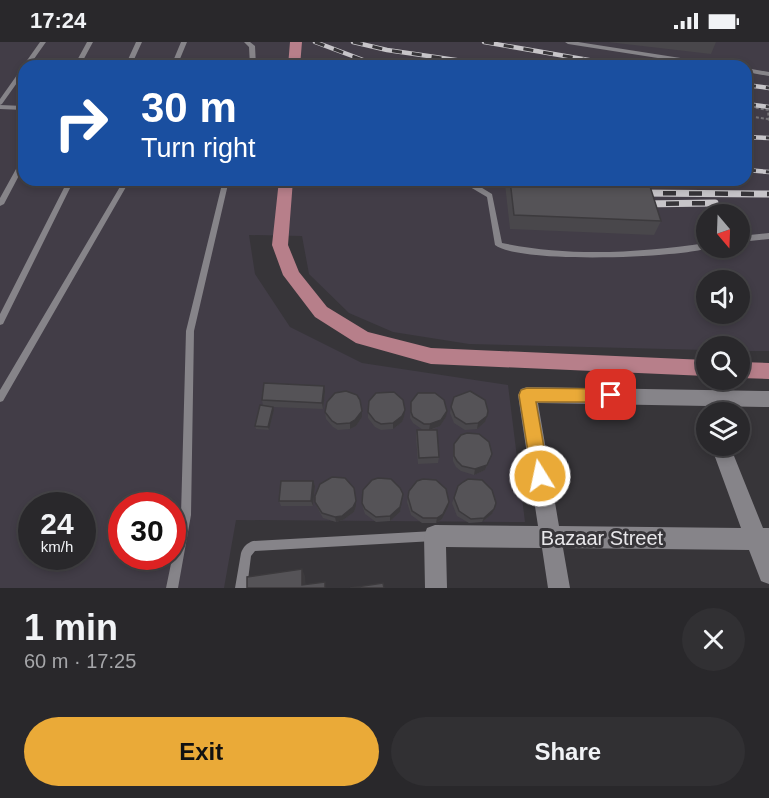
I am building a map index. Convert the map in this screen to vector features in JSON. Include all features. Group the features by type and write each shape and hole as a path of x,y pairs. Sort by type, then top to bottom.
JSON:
{"main road":[{"path":"294,60 296,42"},
{"path":"285,186 280,245 292,275 321,312 363,338 431,356 696,368"},
{"path":"750,370 769,371"}],"street":[{"path":"559,588 527,395 696,404"},
{"path":"738,402 769,399"},
{"path":"726,456 763,539 769,573"},
{"path":"435,536 436,588"},
{"name":"Bazaar Street","path":"435,536 763,539"}],"lane":[{"path":"30,60 43,42"},
{"path":"80,60 90,42"},
{"path":"131,60 139,42"},
{"path":"176,60 184,42"},
{"path":"247,42 252,46 253,60"},
{"path":"568,42 681,60"},
{"path":"752,71 769,74"},
{"path":"18,78 0,105 18,107"},
{"path":"0,204 18,171"},
{"path":"0,322 68,186"},
{"path":"0,398 123,186"},
{"path":"172,588 186,515 190,331 225,186"},
{"path":"474,186 490,196 499,245 524,252 623,254 696,247"},
{"path":"750,238 769,236"},
{"path":"241,588 246,553 253,546 435,536"}],"path":[{"path":"752,107 768,110 768,121 752,117"}],"shaded area":[{"path":"0,42 769,42 769,351 750,351 750,336 696,336 696,350 469,344 393,332 349,313 309,274 302,236 249,235 255,274 290,327 362,363 508,385 525,522 236,520 224,588 0,588"}],"building":[{"path":"511,186 650,186 661,221 514,215"},
{"path":"264,383 324,386 322,403 262,400"},
{"path":"346,391 357,395 362,411 350,423 337,424 325,412 327,402 335,393"},
{"path":"470,391 485,400 488,411 487,416 478,423 466,424 455,417 451,407 454,397"},
{"path":"394,392 403,400 405,410 402,416 393,423 381,424 375,421 368,412 369,401 376,393"},
{"path":"418,393 435,393 444,400 447,411 441,420 424,424 413,417 411,402"},
{"path":"260,405 273,407 268,427 255,426"},
{"path":"417,430 437,430 439,457 419,458"},
{"path":"479,434 489,442 492,454 487,465 475,469 462,466 457,461 454,456 454,444 461,435"},
{"path":"332,477 345,478 354,488 356,501 353,507 342,516 335,517 322,513 315,502 320,484"},
{"path":"391,479 403,494 400,507 390,516 376,517 365,509 362,503 363,490 372,480"},
{"path":"468,479 482,480 492,490 496,503 494,509 484,518 471,519 459,511 454,498 458,486"},
{"path":"436,480 446,489 449,502 443,514 437,518 423,518 412,511 408,497 409,491 417,481"},
{"path":"281,481 313,481 311,501 279,501"},
{"path":"302,569 302,585 325,582 325,588 247,588 247,577"},
{"path":"383,583 384,588 350,588"}],"railway":[{"path":"315,42 363,60"},
{"path":"353,42 387,50 456,60"},
{"path":"484,42 588,60"},
{"path":"752,86 769,88"},
{"path":"752,105 769,107"},
{"path":"752,137 769,138"},
{"path":"752,171 769,172"},
{"path":"637,193 769,194"},
{"path":"640,204 715,203"}],"route":[{"path":"540,476 527,395 611,395"}]}
